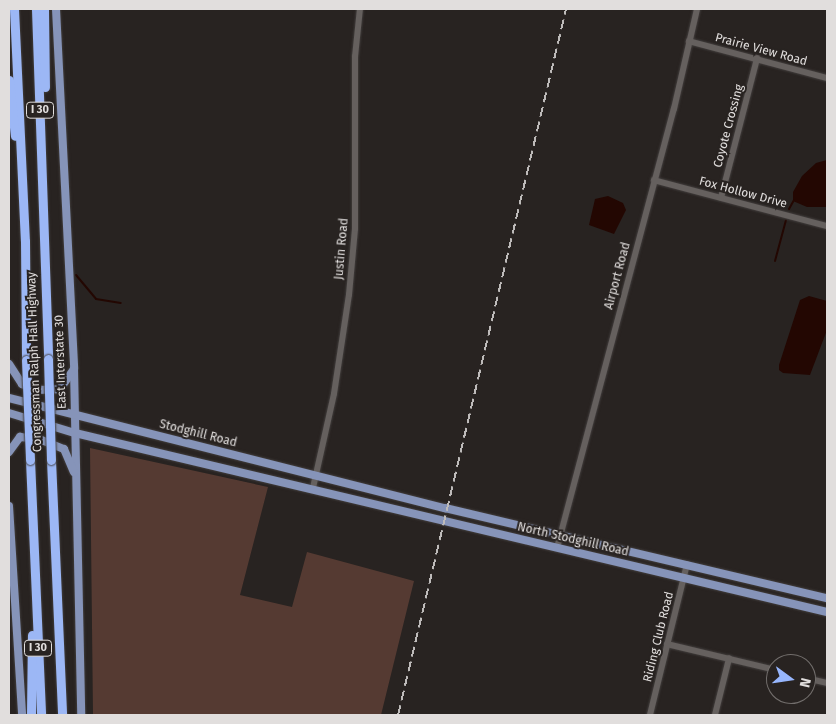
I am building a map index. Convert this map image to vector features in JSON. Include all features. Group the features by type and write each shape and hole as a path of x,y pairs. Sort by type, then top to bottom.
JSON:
{"highway":[{"name":"Congressman Ralph Hall Highway","path":"14,9 22,176 26,360 41,715"},
{"name":"Congressman Ralph Hall Highway","path":"36,9 56,609 62,715"},
{"path":"43,212 46,178 44,9"},
{"path":"9,80 16,152 22,176"},
{"path":"31,715 35,580"},
{"path":"56,609 61,629 68,715"}],"main road":[{"name":"East Interstate 30","path":"56,9 74,369 81,715"},
{"path":"9,364 22,384 37,390 60,389 74,369"},
{"name":"Stodghill Road","path":"9,398 316,475"},
{"name":"Stodghill Road","path":"9,413 75,433 314,488"},
{"path":"9,452 15,440 26,436 59,446 67,454 76,479"},
{"name":"North Stodghill Road","path":"316,475 560,536 827,598"},
{"name":"North Stodghill Road","path":"314,488 827,612"},
{"path":"9,506 22,715"}],"street":[{"name":"Justin Road","path":"314,488 334,394 349,295 355,229 355,57 360,9"},
{"name":"Airport Road","path":"557,548 697,9"},
{"name":"Prairie View Road","path":"689,41 827,78"},
{"name":"Coyote Crossing","path":"721,198 757,59"},
{"name":"Fox Hollow Drive","path":"654,180 827,226"},
{"name":"Riding Club Road","path":"650,715 687,564"},
{"path":"667,644 766,668"},
{"path":"715,715 729,659"}],"shaded area":[{"path":"827,160 827,207 807,207 793,201 793,192 802,176 816,163"},
{"path":"608,196 623,203 626,210 614,234 589,225 595,199"},
{"path":"809,296 827,301 827,330 810,375 783,373 779,370 779,365 800,300"},
{"path":"90,448 268,487 240,595 292,607 307,552 414,581 381,715 93,715"}],"waterway":[{"path":"789,209 794,200"},
{"path":"775,261 786,220"},
{"path":"76,275 96,299 121,303"}],"railway":[{"path":"398,715 566,9"}]}
